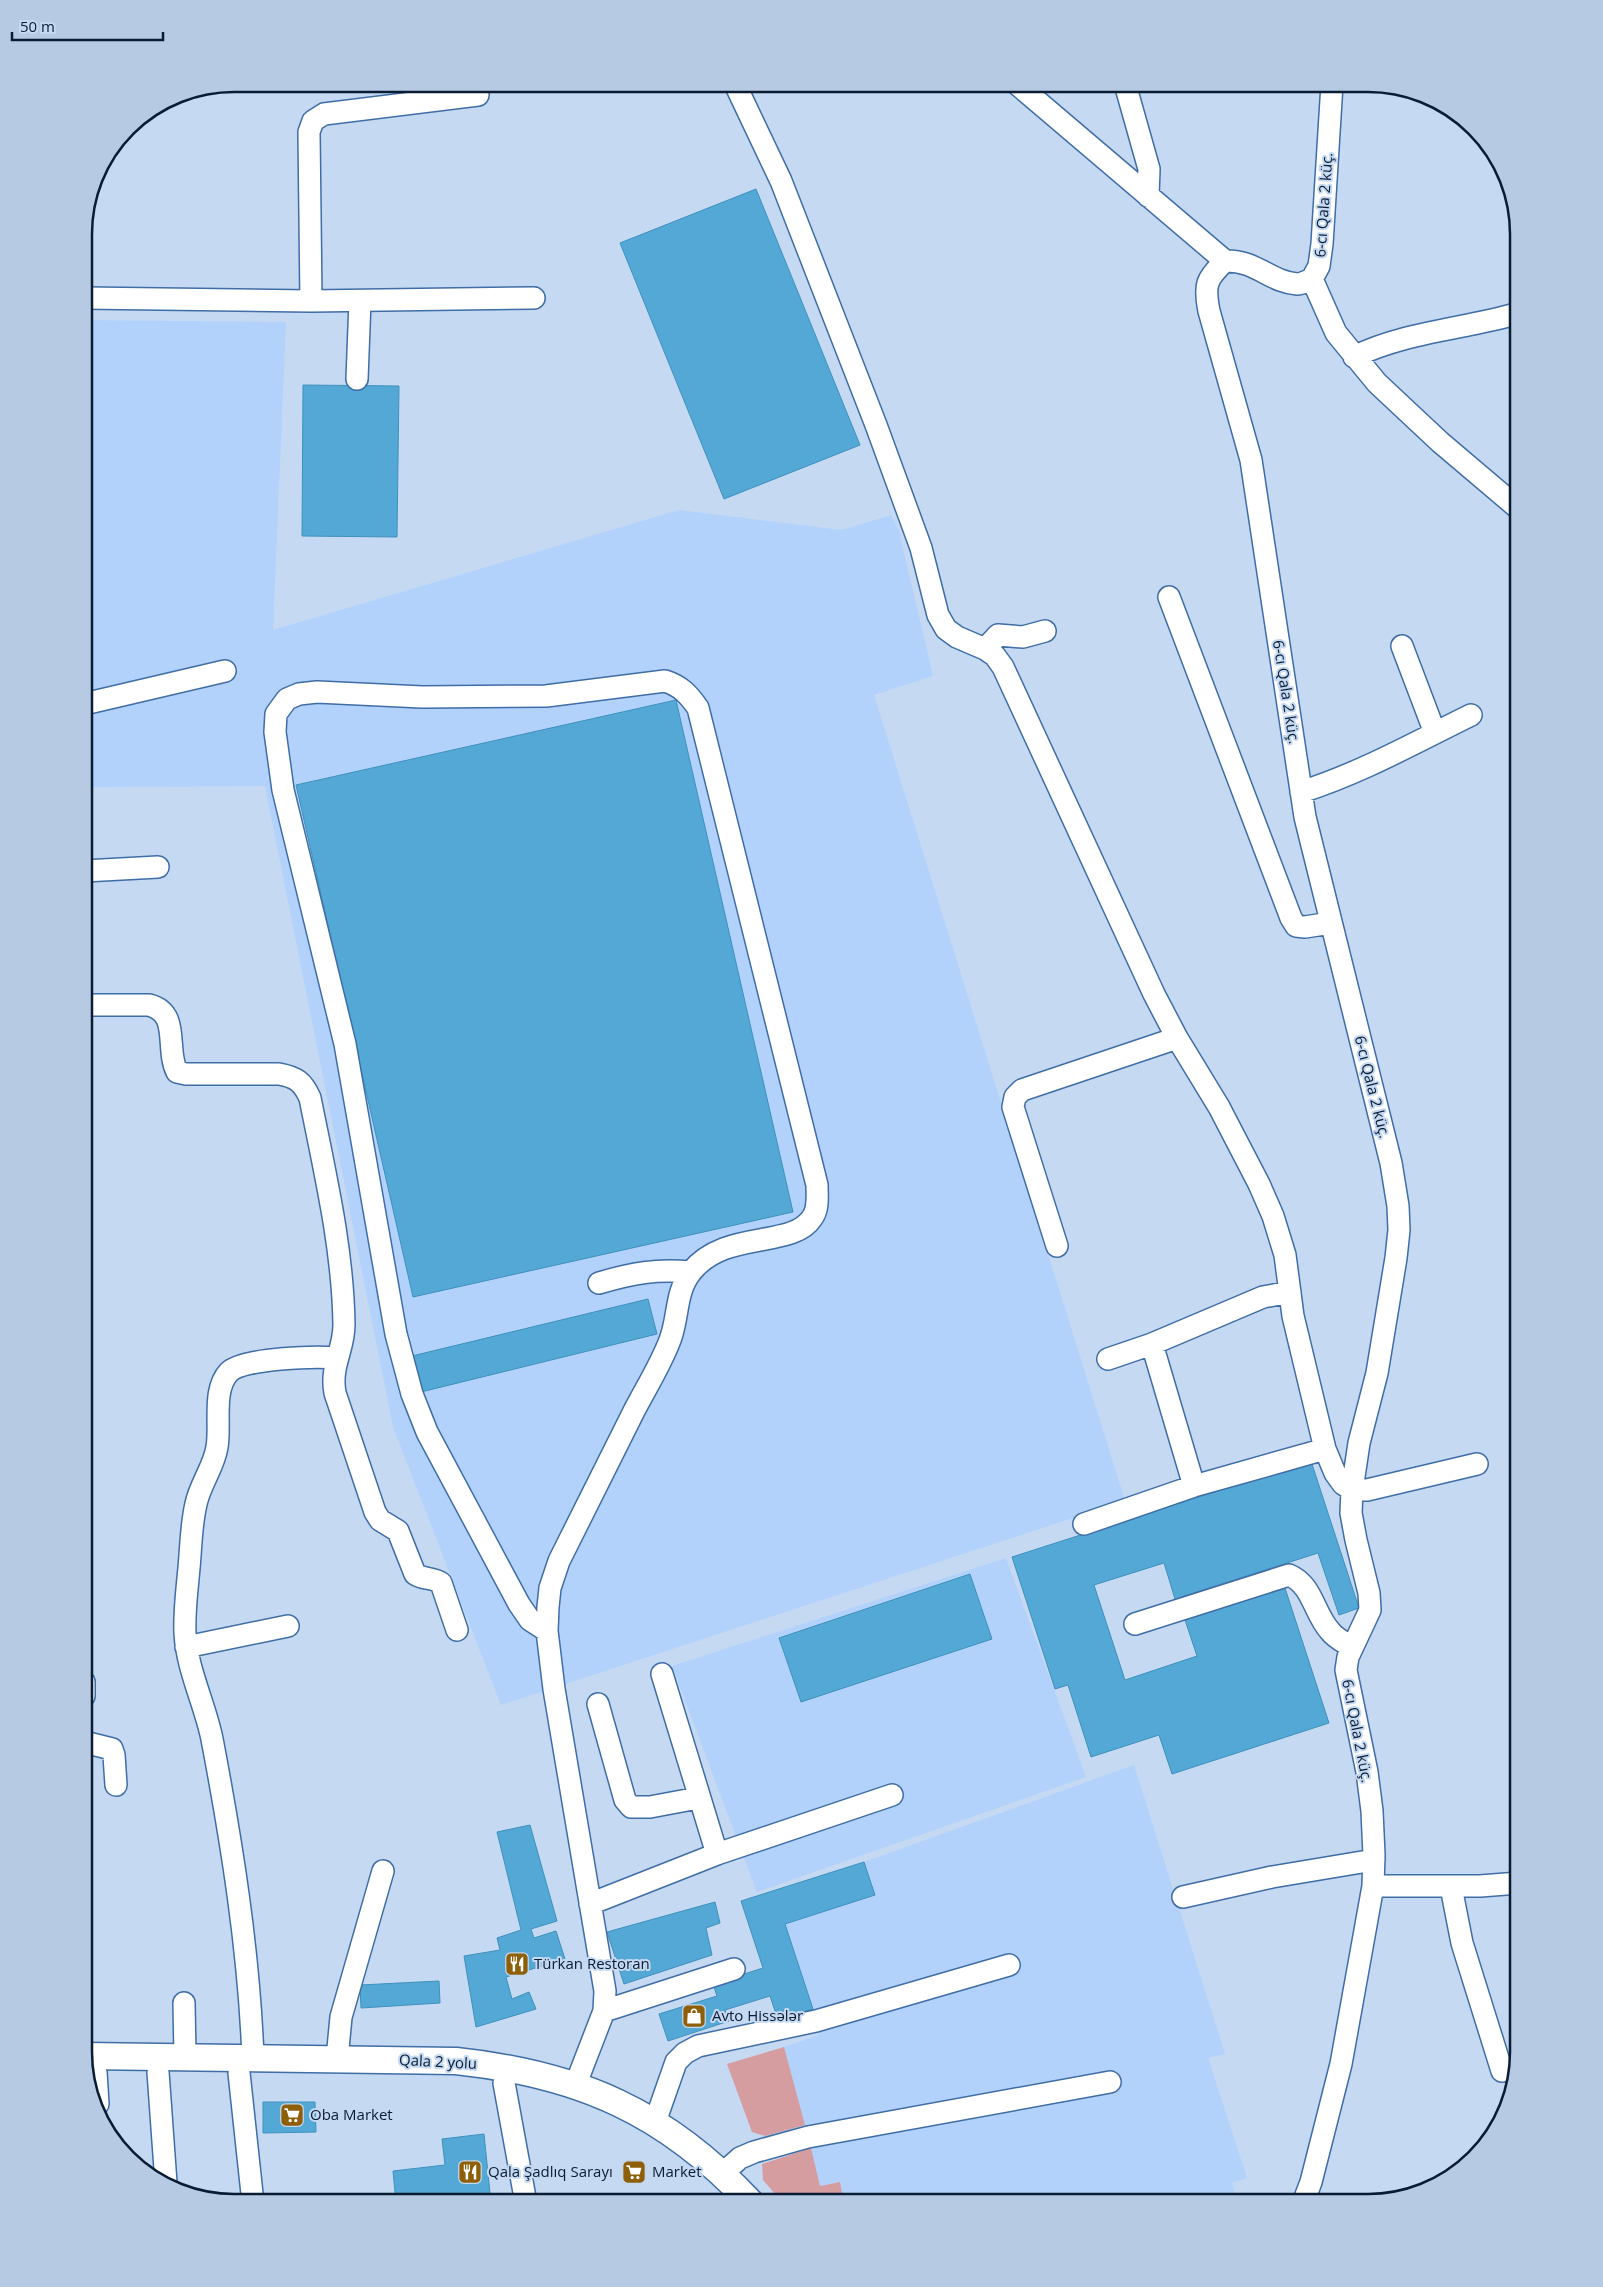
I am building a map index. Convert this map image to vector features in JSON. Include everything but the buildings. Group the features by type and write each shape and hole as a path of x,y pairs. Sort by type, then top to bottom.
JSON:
{"main road":[{"name":"Qala 2 yolu","path":"94,2067 185,2056 246,2066 418,2076 504,2084 536,2090 609,2116 647,2137 681,2159 719,2194"},
{"name":"Qala 2 yolu","path":"94,2067 158,2072 337,2059 456,2061 504,2066 575,2086 615,2101 655,2122 690,2145 723,2173 743,2194"}],"street":[{"path":"738,92 781,181 876,425 920,548 938,615 946,629 957,637 985,648 995,656 1003,667 1154,994 1177,1038 1206,1082 1259,1184 1281,1238 1288,1270 1293,1316 1325,1449 1334,1473 1343,1484 1352,1490 1379,1489 1477,1464"},
{"path":"1026,93 1225,261"},
{"path":"1127,93 1149,169 1148,196"},
{"name":"6-cı Qala 2 küç.","path":"1306,2194 1341,2064 1373,1886 1372,1811 1367,1772 1346,1670 1352,1647 1370,1610 1370,1593 1351,1513 1352,1490 1359,1443 1377,1373 1396,1258 1399,1230 1398,1206 1391,1163 1304,817 1251,460 1206,296 1206,286 1209,278 1225,261 1239,260 1284,281 1299,284 1312,279 1319,266 1322,244 1331,93"},
{"path":"311,301 309,132 313,121 324,114 478,94"},
{"path":"1312,279 1336,332 1354,357 1399,405 1510,496"},
{"path":"93,298 360,301 534,298"},
{"path":"357,379 360,301"},
{"path":"1354,357 1376,346 1510,315"},
{"path":"1169,597 1292,918 1296,926 1305,927 1331,923"},
{"path":"985,648 998,635 1023,638 1045,631"},
{"path":"1402,646 1436,733"},
{"path":"93,702 225,671"},
{"path":"548,1631 530,1620 519,1604 427,1432 412,1394 396,1334 346,1044 283,790 275,732 276,714 287,699 300,694 317,692 422,697 546,696 665,682 681,688 698,708 817,1185 817,1203 813,1218 803,1228 790,1234 743,1242 718,1250 702,1260 681,1286 670,1340 559,1561 550,1588 548,1631 554,1689 605,1991 604,2012 575,2086"},
{"path":"1301,792 1341,780 1471,716"},
{"path":"93,871 158,867"},
{"path":"93,1005 149,1005 165,1012 169,1021 173,1065 177,1072 186,1074 279,1074 292,1076 304,1084 310,1098 337,1236 344,1327 342,1345 333,1373 336,1393 375,1512 380,1520 398,1531 415,1574 420,1578 436,1579 441,1584 458,1630"},
{"path":"1057,1246 1013,1106 1015,1096 1022,1090 1177,1038"},
{"path":"599,1282 639,1272 665,1270 691,1272"},
{"path":"1108,1359 1152,1344 1263,1297 1290,1292"},
{"path":"1152,1344 1194,1486"},
{"path":"253,2194 246,2066 249,1993 230,1834 209,1723 190,1665 186,1646 186,1610 193,1520 196,1501 216,1454 219,1400 224,1381 230,1371 242,1364 315,1356 337,1358"},
{"path":"1084,1524 1194,1486 1325,1449"},
{"path":"1135,1624 1289,1575 1297,1578 1305,1586 1328,1630 1338,1639 1352,1647"},
{"path":"186,1646 288,1626"},
{"path":"662,1674 698,1798 717,1854"},
{"path":"598,1704 625,1800 632,1806 650,1807 698,1798"},
{"path":"92,1744 112,1749 116,1785"},
{"path":"590,1904 717,1854 892,1795"},
{"path":"1183,1897 1272,1877 1374,1860"},
{"path":"337,2059 341,2017 383,1871"},
{"path":"1373,1886 1451,1887 1510,1884"},
{"path":"1451,1887 1462,1944 1502,2072"},
{"path":"655,2122 676,2062 685,2053 698,2046 816,2021 1009,1964"},
{"path":"604,2012 734,1969"},
{"path":"184,2003 185,2056"},
{"path":"158,2072 166,2176"},
{"path":"723,2173 740,2158 754,2152 808,2137 1110,2082"},
{"path":"504,2084 524,2194"}],"shaded area":[{"path":"93,320 286,322 273,630 679,510 842,530 891,515 899,531 933,676 874,695 1125,1501 501,1705 393,1427 265,786 93,787"},
{"path":"1006,1558 1086,1777 757,1892 672,1666"},
{"path":"1134,1765 1225,2054 1208,2058 1247,2178 1232,2183 1235,2194 842,2194 840,2182 820,2186 784,2047 819,2035 813,2009 785,1924 874,1895 864,1862"},
{"path":"784,2047 805,2125 765,2136 752,2132 727,2064"},
{"path":"811,2148 820,2186 840,2182 842,2194 775,2194 763,2180 762,2164"}],"place":[{"name":"Türkan Restoran","path":"517,1964"},
{"name":"Avto Hissələr","path":"694,2016"},
{"name":"Oba Market","path":"292,2115"},
{"name":"Qala Şadlıq Sarayı","path":"470,2172"},
{"name":"Market","path":"634,2172"}]}
